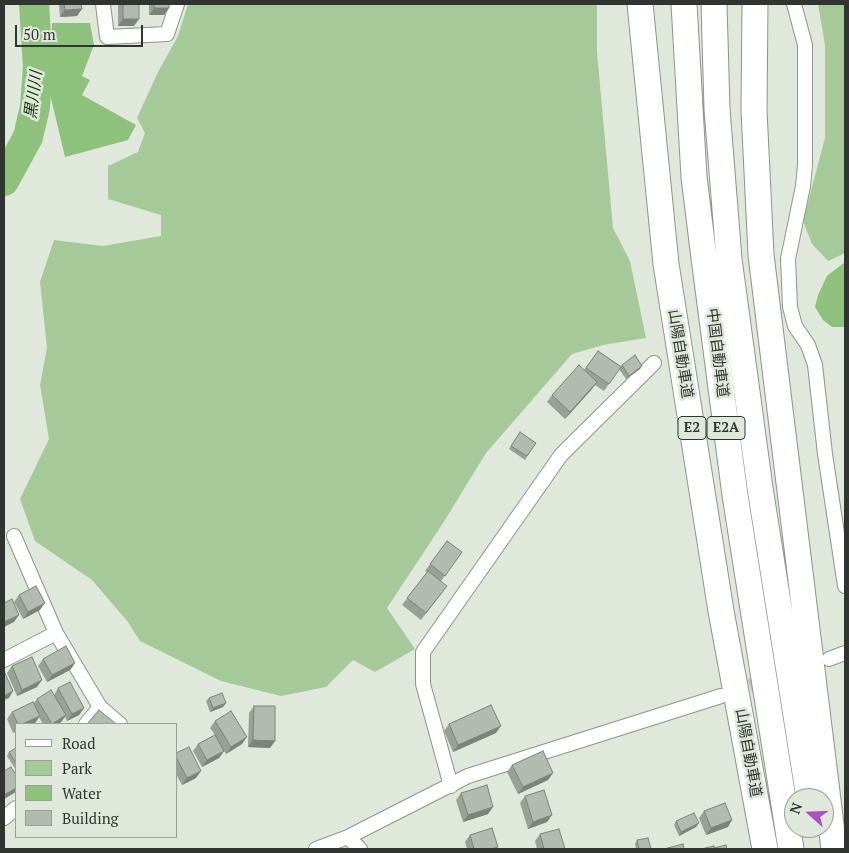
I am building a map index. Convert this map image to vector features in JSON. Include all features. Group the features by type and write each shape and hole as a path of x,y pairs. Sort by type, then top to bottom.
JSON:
{"highway":[{"name":"山陽自動車道","path":"640,4 666,264 721,611 765,849"},
{"name":"中国自動車道","path":"684,4 694,177 704,258 735,495 791,849"},
{"name":"中国自動車道","path":"714,4 717,109 728,259 760,488 807,788"},
{"path":"755,4 754,110 761,256 834,849"}],"street":[{"path":"103,4 107,37 167,34 178,4"},
{"path":"794,4 805,45 805,165 803,186 788,259 790,307 794,326 808,345 814,365 845,586"},
{"path":"450,786 423,684 423,652 560,455 654,363"},
{"path":"14,536 56,633 100,707 119,723"},
{"path":"4,660 56,633"},
{"path":"829,658 845,653"},
{"path":"316,849 348,836 468,776 721,696"},
{"path":"87,723 100,707"},
{"path":"4,818 15,809"},
{"path":"348,836 360,849"}],"green space":[{"path":"188,4 597,4 597,52 613,228 630,261 646,338 603,345 572,354 486,453 445,520 387,608 415,649 375,672 353,660 326,687 281,696 221,681 140,641 128,622 92,580 35,541 20,499 49,439 40,385 47,348 40,282 54,240 103,246 161,236 161,215 108,199 108,166 138,152 145,133 137,118 158,72 178,36"},
{"path":"818,4 845,4 845,253 828,261 812,244 803,221 825,138 825,45"}],"water":[{"path":"52,23 90,23 94,45 82,76 90,80 82,95 136,125 128,140 65,157 51,98"},
{"path":"845,262 845,327 832,327 823,320 815,307 818,295 827,276"}],"building":[{"path":"64,4 81,4 82,9 65,10"},
{"path":"123,4 139,4 139,19 123,19"},
{"path":"154,4 169,4 169,8 154,8"},
{"path":"598,351 621,367 609,384 586,368"},
{"path":"635,355 642,366 629,376 622,365"},
{"path":"579,365 597,382 570,412 552,395"},
{"path":"520,432 536,443 527,456 511,446"},
{"path":"447,541 462,552 445,576 430,564"},
{"path":"428,571 447,586 426,613 407,598"},
{"path":"36,586 45,603 28,612 19,595"},
{"path":"12,599 19,615 4,622 4,603"},
{"path":"66,646 75,663 52,675 43,659"},
{"path":"32,657 42,680 22,690 12,666"},
{"path":"4,671 13,691 4,696"},
{"path":"70,682 84,708 72,714 58,688"},
{"path":"51,690 66,715 51,723 37,699"},
{"path":"222,693 226,703 213,708 209,698"},
{"path":"33,702 40,716 24,723 18,723 12,712"},
{"path":"491,705 501,726 458,745 449,724"},
{"path":"254,706 275,706 275,741 253,740"},
{"path":"99,710 115,723 88,723"},
{"path":"231,711 247,737 231,747 215,721"},
{"path":"215,735 224,751 207,760 198,744"},
{"path":"189,747 201,771 187,778 178,761 178,752"},
{"path":"15,749 15,761 9,752"},
{"path":"543,751 553,773 523,787 512,765"},
{"path":"11,767 15,773 15,789 4,795 4,771"},
{"path":"487,785 493,807 468,815 461,793"},
{"path":"544,790 552,815 533,822 525,796"},
{"path":"725,803 732,820 711,828 704,811"},
{"path":"694,813 699,823 681,832 676,821"},
{"path":"492,828 498,847 474,849 470,835"},
{"path":"559,829 565,849 544,849 540,834"},
{"path":"648,838 651,849 639,849 637,840"},
{"path":"683,844 684,849 664,849"},
{"path":"726,845 727,849 714,849 714,848"},
{"path":"714,846 714,849 701,849"}],"waterway":[{"name":"黒川川","path":"4,181 28,137 35,107 38,67 34,4"}],"tunnel":[{"path":"730,693 795,670"}]}
